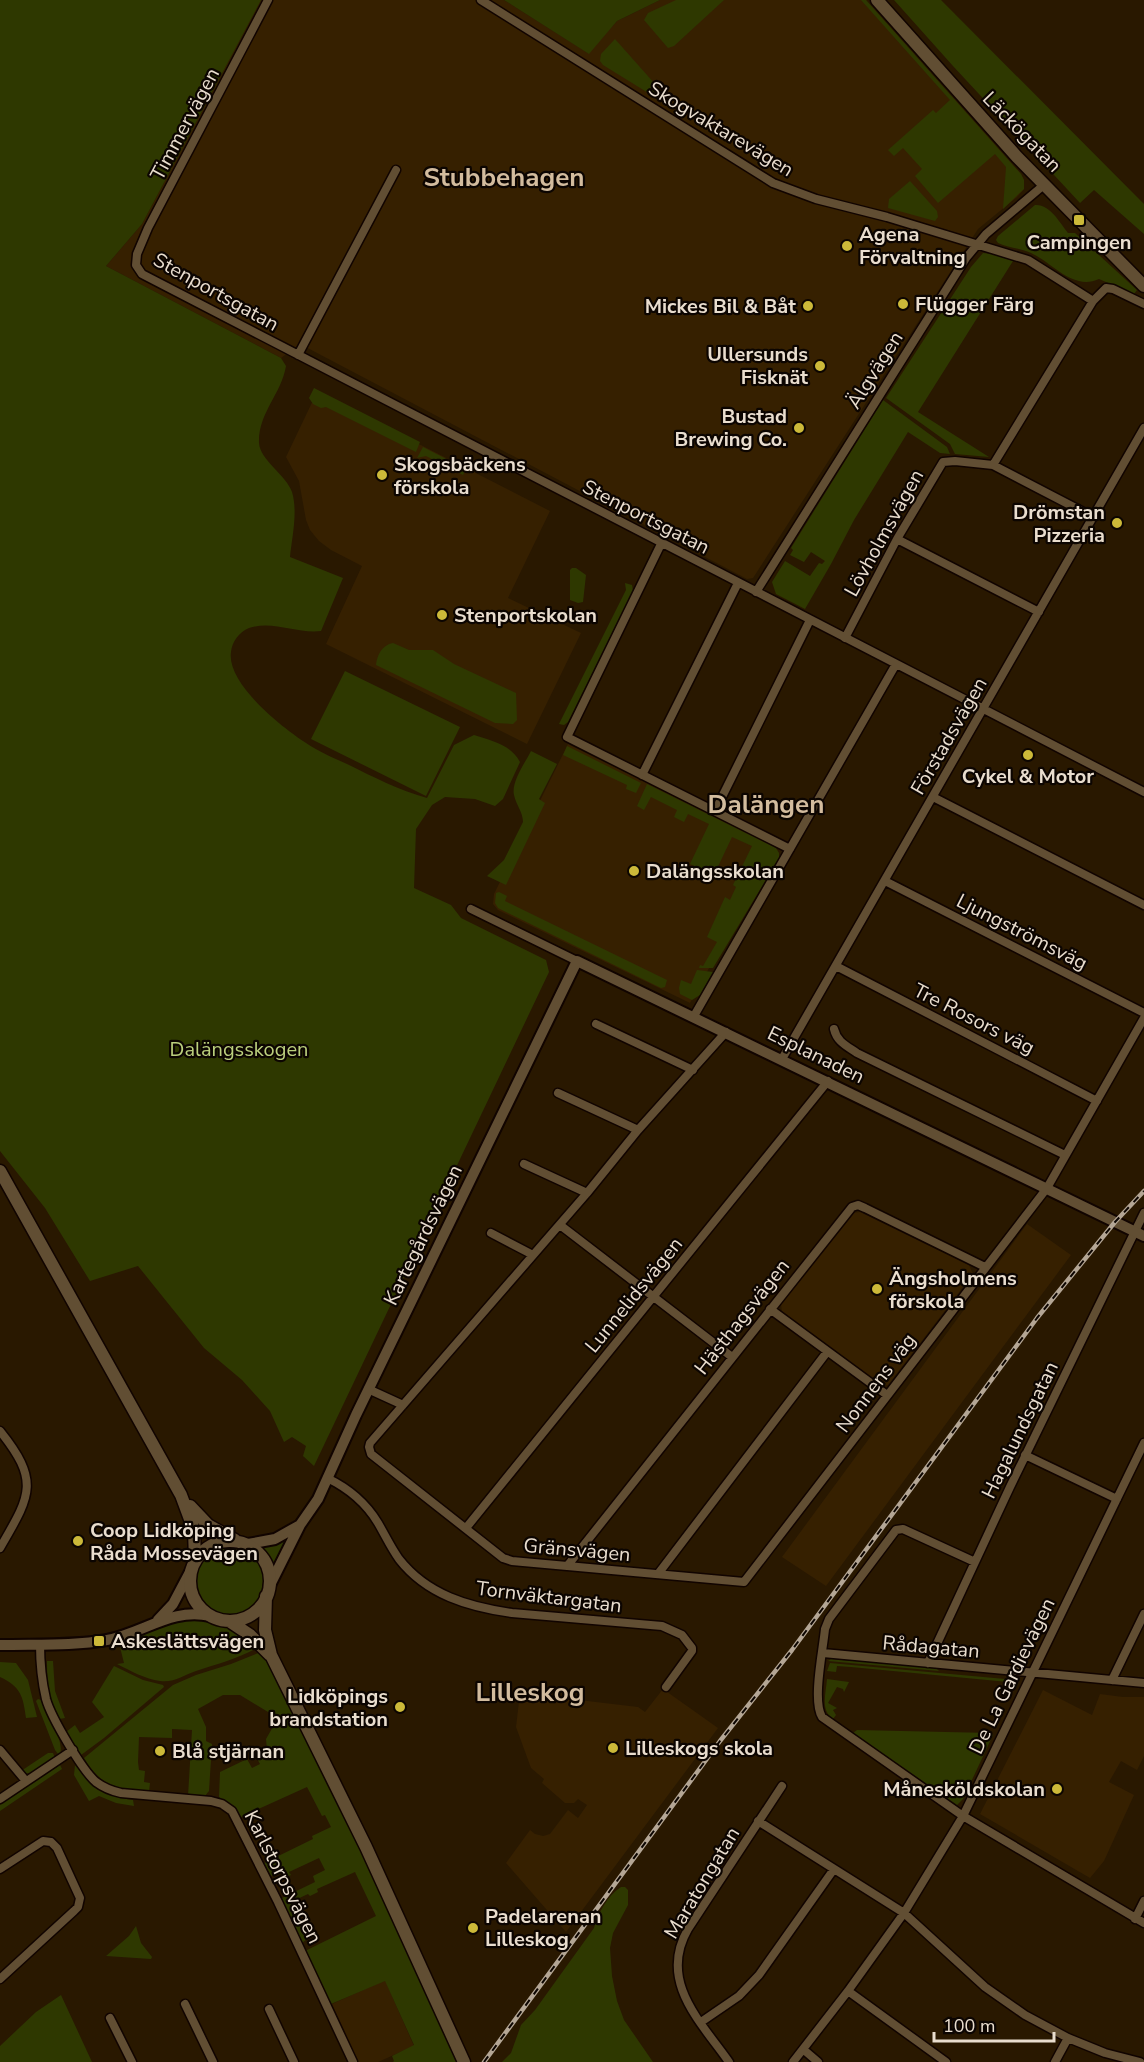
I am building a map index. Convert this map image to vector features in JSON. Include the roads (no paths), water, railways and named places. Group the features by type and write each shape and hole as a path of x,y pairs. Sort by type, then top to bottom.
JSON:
{"main road":[{"name":"Läckögatan","path":"877,0 977,114 1144,286"},
{"path":"0,1171 182,1496 194,1530 190,1582 192,1596 210,1616 229,1621 250,1635 271,1655"},
{"path":"182,1496 208,1525 245,1543 264,1560 269,1573 265,1630 271,1655 366,1847 464,2062"},
{"path":"193,1565 207,1548 218,1542 245,1543"},
{"path":"229,1621 254,1612 268,1592"}],"street":[{"name":"Timmervägen","path":"136,265 137,254 148,228 268,0"},
{"name":"Skogvaktarevägen","path":"481,0 773,183 816,199 928,228 1028,260 1093,301"},
{"path":"298,355 396,170"},
{"name":"Älgvägen","path":"756,592 966,258 986,234 1045,184"},
{"name":"Stenportsgatan","path":"136,265 142,274 1144,792"},
{"path":"993,465 1093,301 1106,288 1144,304"},
{"name":"Förstadsvägen","path":"782,1059 1144,428"},
{"name":"Lövholmsvägen","path":"845,638 897,539 943,462 993,465 1093,517"},
{"path":"897,539 1039,612"},
{"path":"662,544 567,738 790,849"},
{"path":"642,775 738,583"},
{"path":"715,811 810,620"},
{"path":"694,1016 896,664"},
{"path":"933,796 1144,905"},
{"name":"Ljungströmsväg","path":"885,881 1144,1013"},
{"name":"Esplanaden","path":"471,909 1139,1233"},
{"name":"Kartegårdsvägen","path":"268,1592 300,1525 318,1499 577,961"},
{"name":"Tre Rosors väg","path":"836,966 1097,1101"},
{"name":"Nonnens väg","path":"743,1583 1047,1188 1144,1018"},
{"path":"596,1024 693,1070"},
{"path":"834,1029 841,1043 857,1053 1065,1155"},
{"path":"369,1389 403,1405 560,1225 638,1130 726,1032"},
{"name":"Lunnelidsvägen","path":"466,1528 828,1081"},
{"path":"558,1093 638,1130"},
{"path":"524,1164 587,1193"},
{"name":"Hästhagsvägen","path":"568,1565 854,1206 868,1209 985,1267"},
{"name":"Hagalundsgatan","path":"928,1663 1025,1455 1139,1233 1144,1213"},
{"path":"560,1225 732,1357"},
{"path":"492,1233 533,1255"},
{"path":"770,1309 887,1395"},
{"path":"658,1574 827,1352"},
{"name":"Gränsvägen","path":"403,1405 370,1443 371,1454 507,1560 743,1583"},
{"path":"0,1431 21,1460 27,1483 23,1506 0,1548"},
{"name":"De La Gardievägen","path":"793,2062 904,1913 963,1816 1144,1443"},
{"path":"1025,1455 1117,1499"},
{"name":"Tornväktargatan","path":"327,1478 338,1483 364,1504 408,1569 433,1589 452,1599 488,1610 662,1626 682,1635 692,1651 666,1687"},
{"name":"Kartegårdsvägen","path":"245,1543 275,1539 300,1525"},
{"path":"975,1562 899,1528 829,1619 825,1629 817,1706 822,1717 963,1816 1144,1923"},
{"path":"153,1624 173,1604 193,1565"},
{"path":"0,1645 108,1640 184,1614 199,1613 210,1616"},
{"path":"1112,1680 1144,1614"},
{"name":"Karlstorpsvägen","path":"40,1644 46,1700 51,1714 92,1778 107,1789 130,1795 211,1802 222,1804 232,1811 304,1956 353,2062"},
{"name":"Rådagatan","path":"823,1653 1144,1683"},
{"path":"0,1750 26,1781"},
{"path":"0,1799 73,1750"},
{"name":"Maratongatan","path":"729,2062 688,2003 677,1969 680,1946 688,1929 782,1786"},
{"path":"758,1821 904,1913 985,1987 1025,2015 1068,2038 1105,2053 1140,2062"},
{"path":"0,1869 43,1841 51,1842 57,1848 80,1898 78,1907 0,1979"},
{"path":"701,2022 726,2007 750,1986 834,1869"},
{"path":"1135,1919 1144,1901"},
{"path":"848,1991 946,2062"},
{"path":"185,2004 213,2062"},
{"path":"269,2009 294,2062"},
{"path":"110,2018 132,2062"},
{"path":"1055,2062 1068,2038"},
{"path":"804,2050 818,2062"}],"railway":[{"path":"484,2062 720,1741 792,1650 1037,1318 1115,1222 1144,1191"}],"place":[{"name":"Campingen","path":"1079,220"},
{"name":"Agena Förvaltning","path":"847,246"},
{"name":"Flügger Färg","path":"903,304"},
{"name":"Mickes Bil & Båt","path":"808,306"},
{"name":"Ullersunds Fisknät","path":"820,366"},
{"name":"Bustad Brewing Co.","path":"799,428"},
{"name":"Skogsbäckens förskola","path":"382,475"},
{"name":"Drömstan Pizzeria","path":"1117,523"},
{"name":"Stenportskolan","path":"442,615"},
{"name":"Cykel & Motor","path":"1028,755"},
{"name":"Dalängsskolan","path":"634,871"},
{"name":"Ängsholmens förskola","path":"877,1289"},
{"name":"Coop Lidköping Råda Mossevägen","path":"78,1541"},
{"name":"Askeslättsvägen","path":"99,1641"},
{"name":"Lidköpings brandstation","path":"400,1707"},
{"name":"Lilleskogs skola","path":"613,1748"},
{"name":"Blå stjärnan","path":"160,1751"},
{"name":"Månesköldskolan","path":"1057,1789"},
{"name":"Padelarenan Lilleskog","path":"473,1928"}],"district":[{"name":"Stubbehagen","path":"504,177"},
{"name":"Dalängen","path":"766,804"},
{"name":"Lilleskog","path":"530,1692"}],"park label":[{"name":"Dalängsskogen","path":"239,1049"}]}
